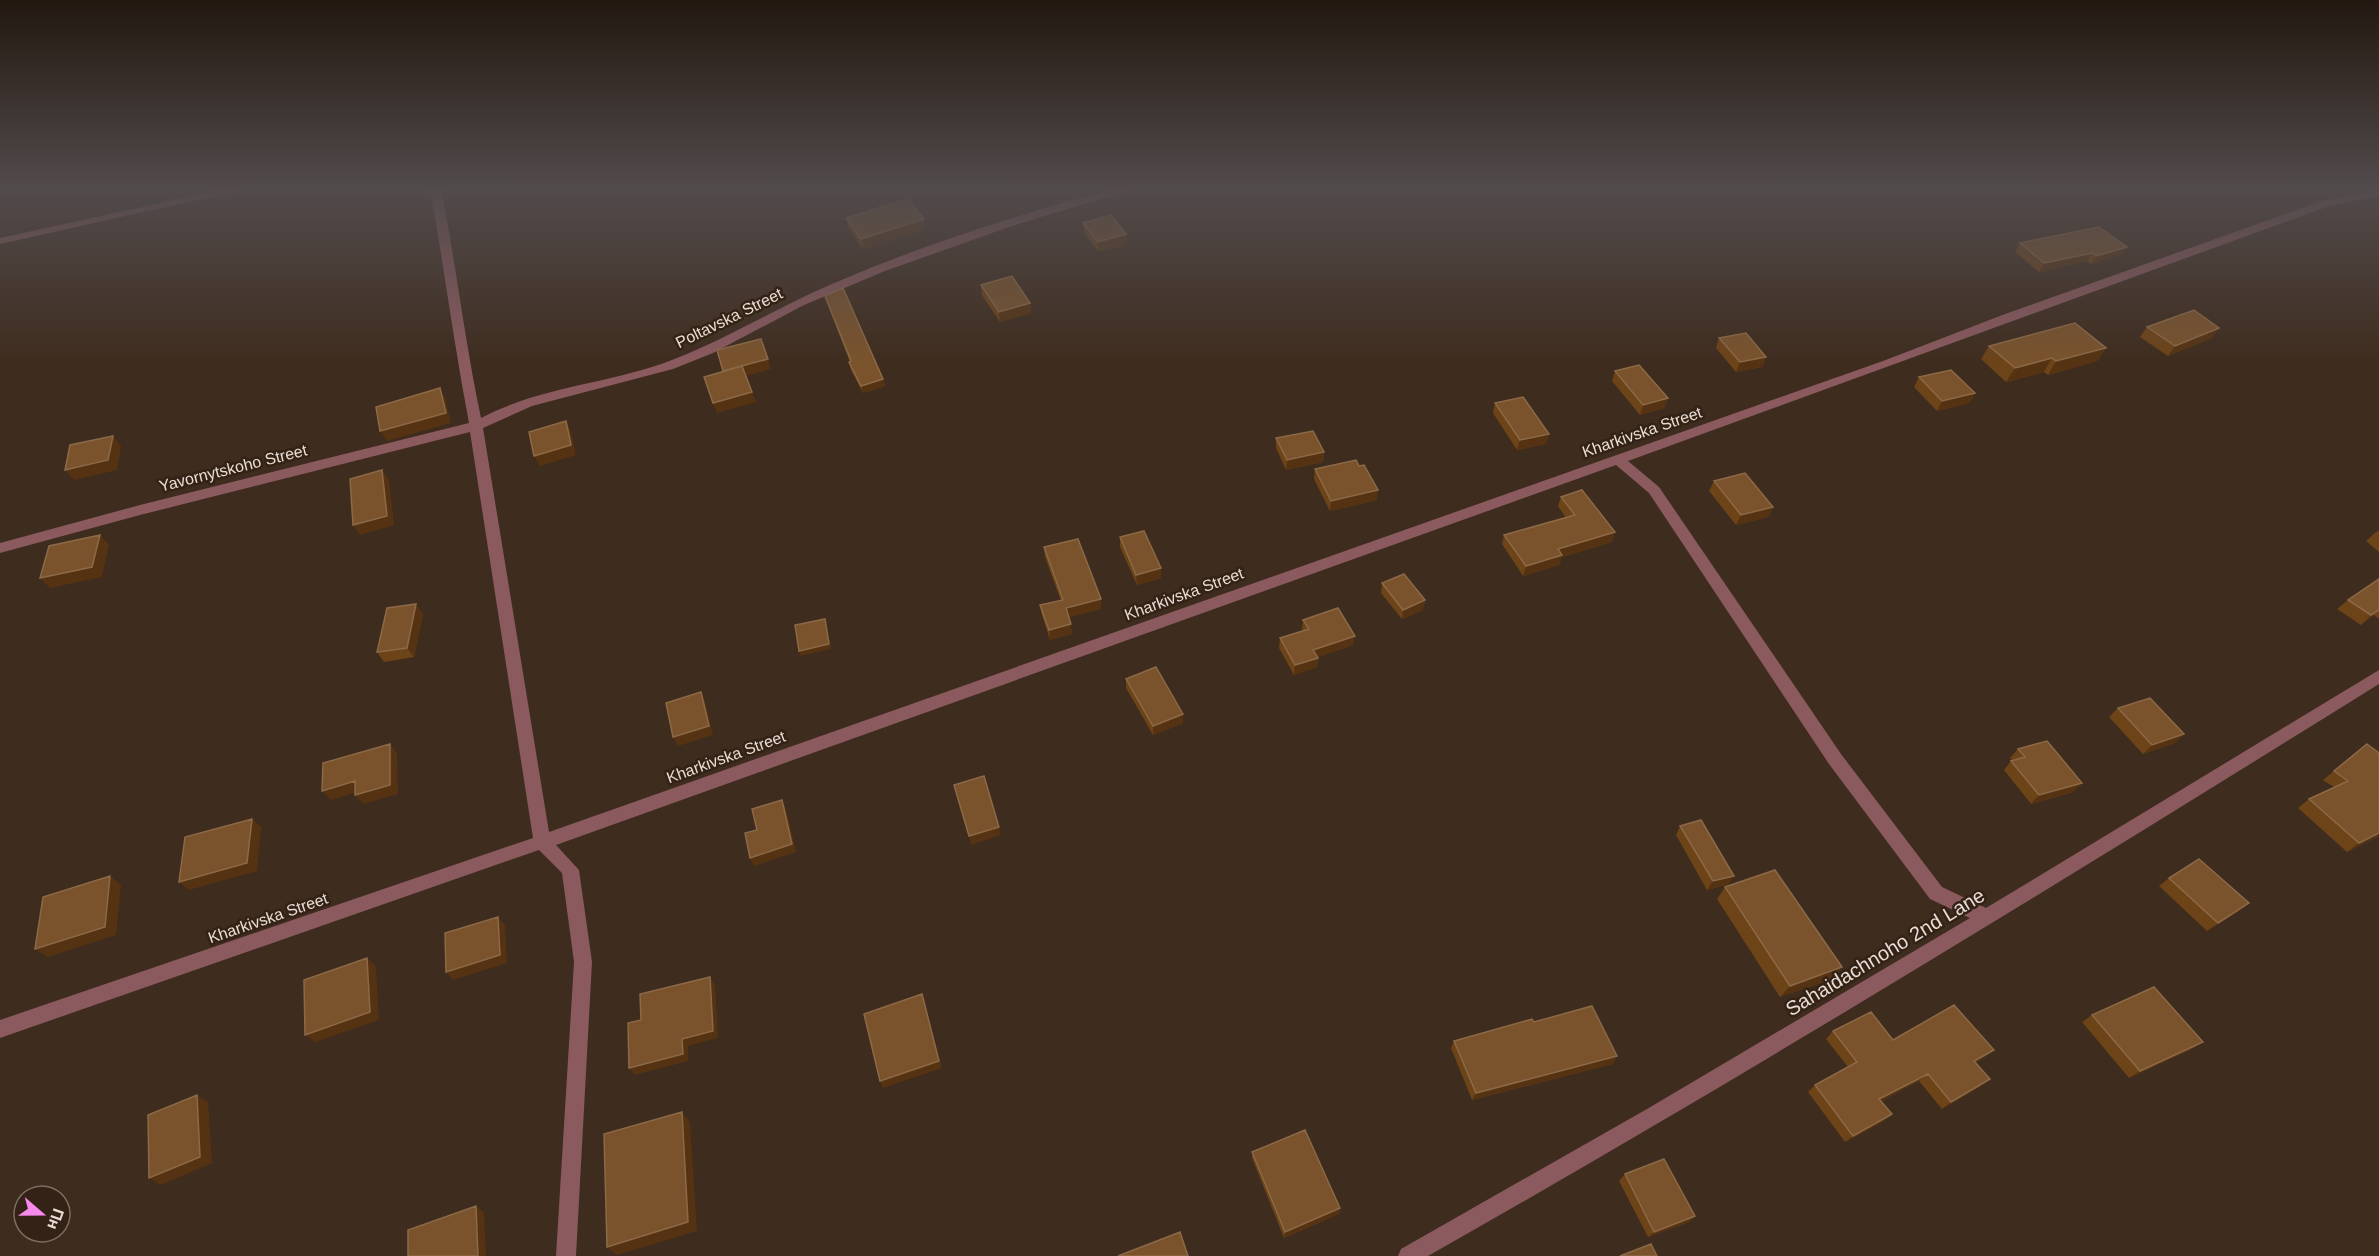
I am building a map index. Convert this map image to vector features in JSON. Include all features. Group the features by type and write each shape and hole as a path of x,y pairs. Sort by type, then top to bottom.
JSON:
{"street":[{"path":"447,247 458,336 476,426 542,842 570,870 583,963 566,1256"},
{"name":"Poltavska Street","path":"476,426 500,411 624,379 695,356 751,325 875,270 944,247"},
{"name":"Kharkivska Street","path":"0,1029 542,842 1887,364 2009,316 2204,247"},
{"name":"Yavornytskoho Street","path":"0,548 140,510 476,426"},
{"path":"1617,459 1654,490 1835,759 1936,893 1988,918"},
{"name":"Sahaidachnoho 2nd Lane","path":"1408,1256 1529,1189 1988,918 2379,675"}],"building":[{"path":"2024,247 2127,247 2096,256 2093,253 2044,263"},
{"path":"1012,276 1030,303 999,312 981,285"},
{"path":"843,288 883,379 861,386 849,362 851,361 825,296"},
{"path":"2194,310 2219,328 2175,346 2147,327"},
{"path":"2075,323 2106,348 2056,361 2052,358 2015,368 1989,346"},
{"path":"1746,333 1766,357 1740,362 1719,338"},
{"path":"761,339 768,359 723,371 717,350"},
{"path":"1639,365 1668,398 1643,405 1615,371"},
{"path":"742,366 752,392 713,403 704,377"},
{"path":"1951,370 1975,393 1942,401 1919,377"},
{"path":"440,388 446,413 380,431 376,407"},
{"path":"1523,397 1549,434 1520,440 1495,403"},
{"path":"566,421 571,445 534,456 529,432"},
{"path":"1313,431 1324,452 1287,460 1276,438"},
{"path":"113,436 108,460 65,470 70,445"},
{"path":"1356,460 1359,466 1364,465 1378,490 1331,501 1315,469"},
{"path":"382,470 387,516 353,525 350,479"},
{"path":"1745,473 1773,507 1741,515 1714,481"},
{"path":"1582,490 1615,532 1558,549 1562,555 1526,566 1504,535 1575,515 1561,497"},
{"path":"1144,531 1161,568 1136,575 1120,537"},
{"path":"100,535 92,567 40,578 49,546"},
{"path":"1078,539 1101,599 1066,608 1071,624 1049,630 1040,605 1063,600 1044,547"},
{"path":"1404,574 1425,600 1403,610 1382,583"},
{"path":"2379,579 2379,610 2371,615 2348,600"},
{"path":"416,604 407,648 377,652 387,608"},
{"path":"1338,608 1355,636 1313,650 1318,658 1295,665 1280,638 1309,629 1303,620"},
{"path":"825,619 829,644 799,651 795,625"},
{"path":"1156,667 1183,714 1153,726 1126,679"},
{"path":"701,692 709,726 673,737 666,703"},
{"path":"2150,698 2184,734 2152,745 2118,708"},
{"path":"2047,741 2082,783 2039,795 2011,761 2025,757 2018,749"},
{"path":"390,744 390,785 355,795 355,781 322,791 323,763"},
{"path":"2367,744 2379,753 2379,833 2359,843 2309,799 2348,781 2334,771"},
{"path":"984,776 999,827 969,836 954,785"},
{"path":"782,800 792,844 750,858 745,833 757,830 752,809"},
{"path":"252,819 247,863 179,882 185,837"},
{"path":"1701,820 1734,876 1713,881 1680,826"},
{"path":"2199,859 2249,903 2218,923 2169,878"},
{"path":"1775,870 1842,967 1790,986 1725,887"},
{"path":"110,876 105,927 35,949 43,897"},
{"path":"498,917 500,955 446,972 445,933"},
{"path":"367,958 370,1012 305,1035 304,980"},
{"path":"710,977 713,1031 682,1039 683,1054 629,1068 628,1023 641,1020 640,994"},
{"path":"2154,987 2203,1042 2140,1071 2092,1015"},
{"path":"922,994 939,1061 880,1081 864,1014"},
{"path":"1954,1005 1994,1050 1974,1061 1990,1079 1951,1102 1928,1074 1879,1099 1892,1114 1853,1136 1815,1085 1857,1062 1833,1031 1871,1012 1893,1040"},
{"path":"1592,1006 1617,1056 1476,1093 1454,1041 1532,1019 1534,1022"},
{"path":"197,1095 200,1157 149,1178 148,1115"},
{"path":"682,1112 688,1222 607,1247 604,1134"},
{"path":"1305,1130 1340,1208 1285,1232 1252,1152"},
{"path":"1664,1159 1695,1216 1654,1232 1625,1174"},
{"path":"476,1206 478,1256 408,1256 408,1230"},
{"path":"1180,1232 1188,1256 1118,1256"},
{"path":"1651,1244 1657,1256 1620,1256"}]}
